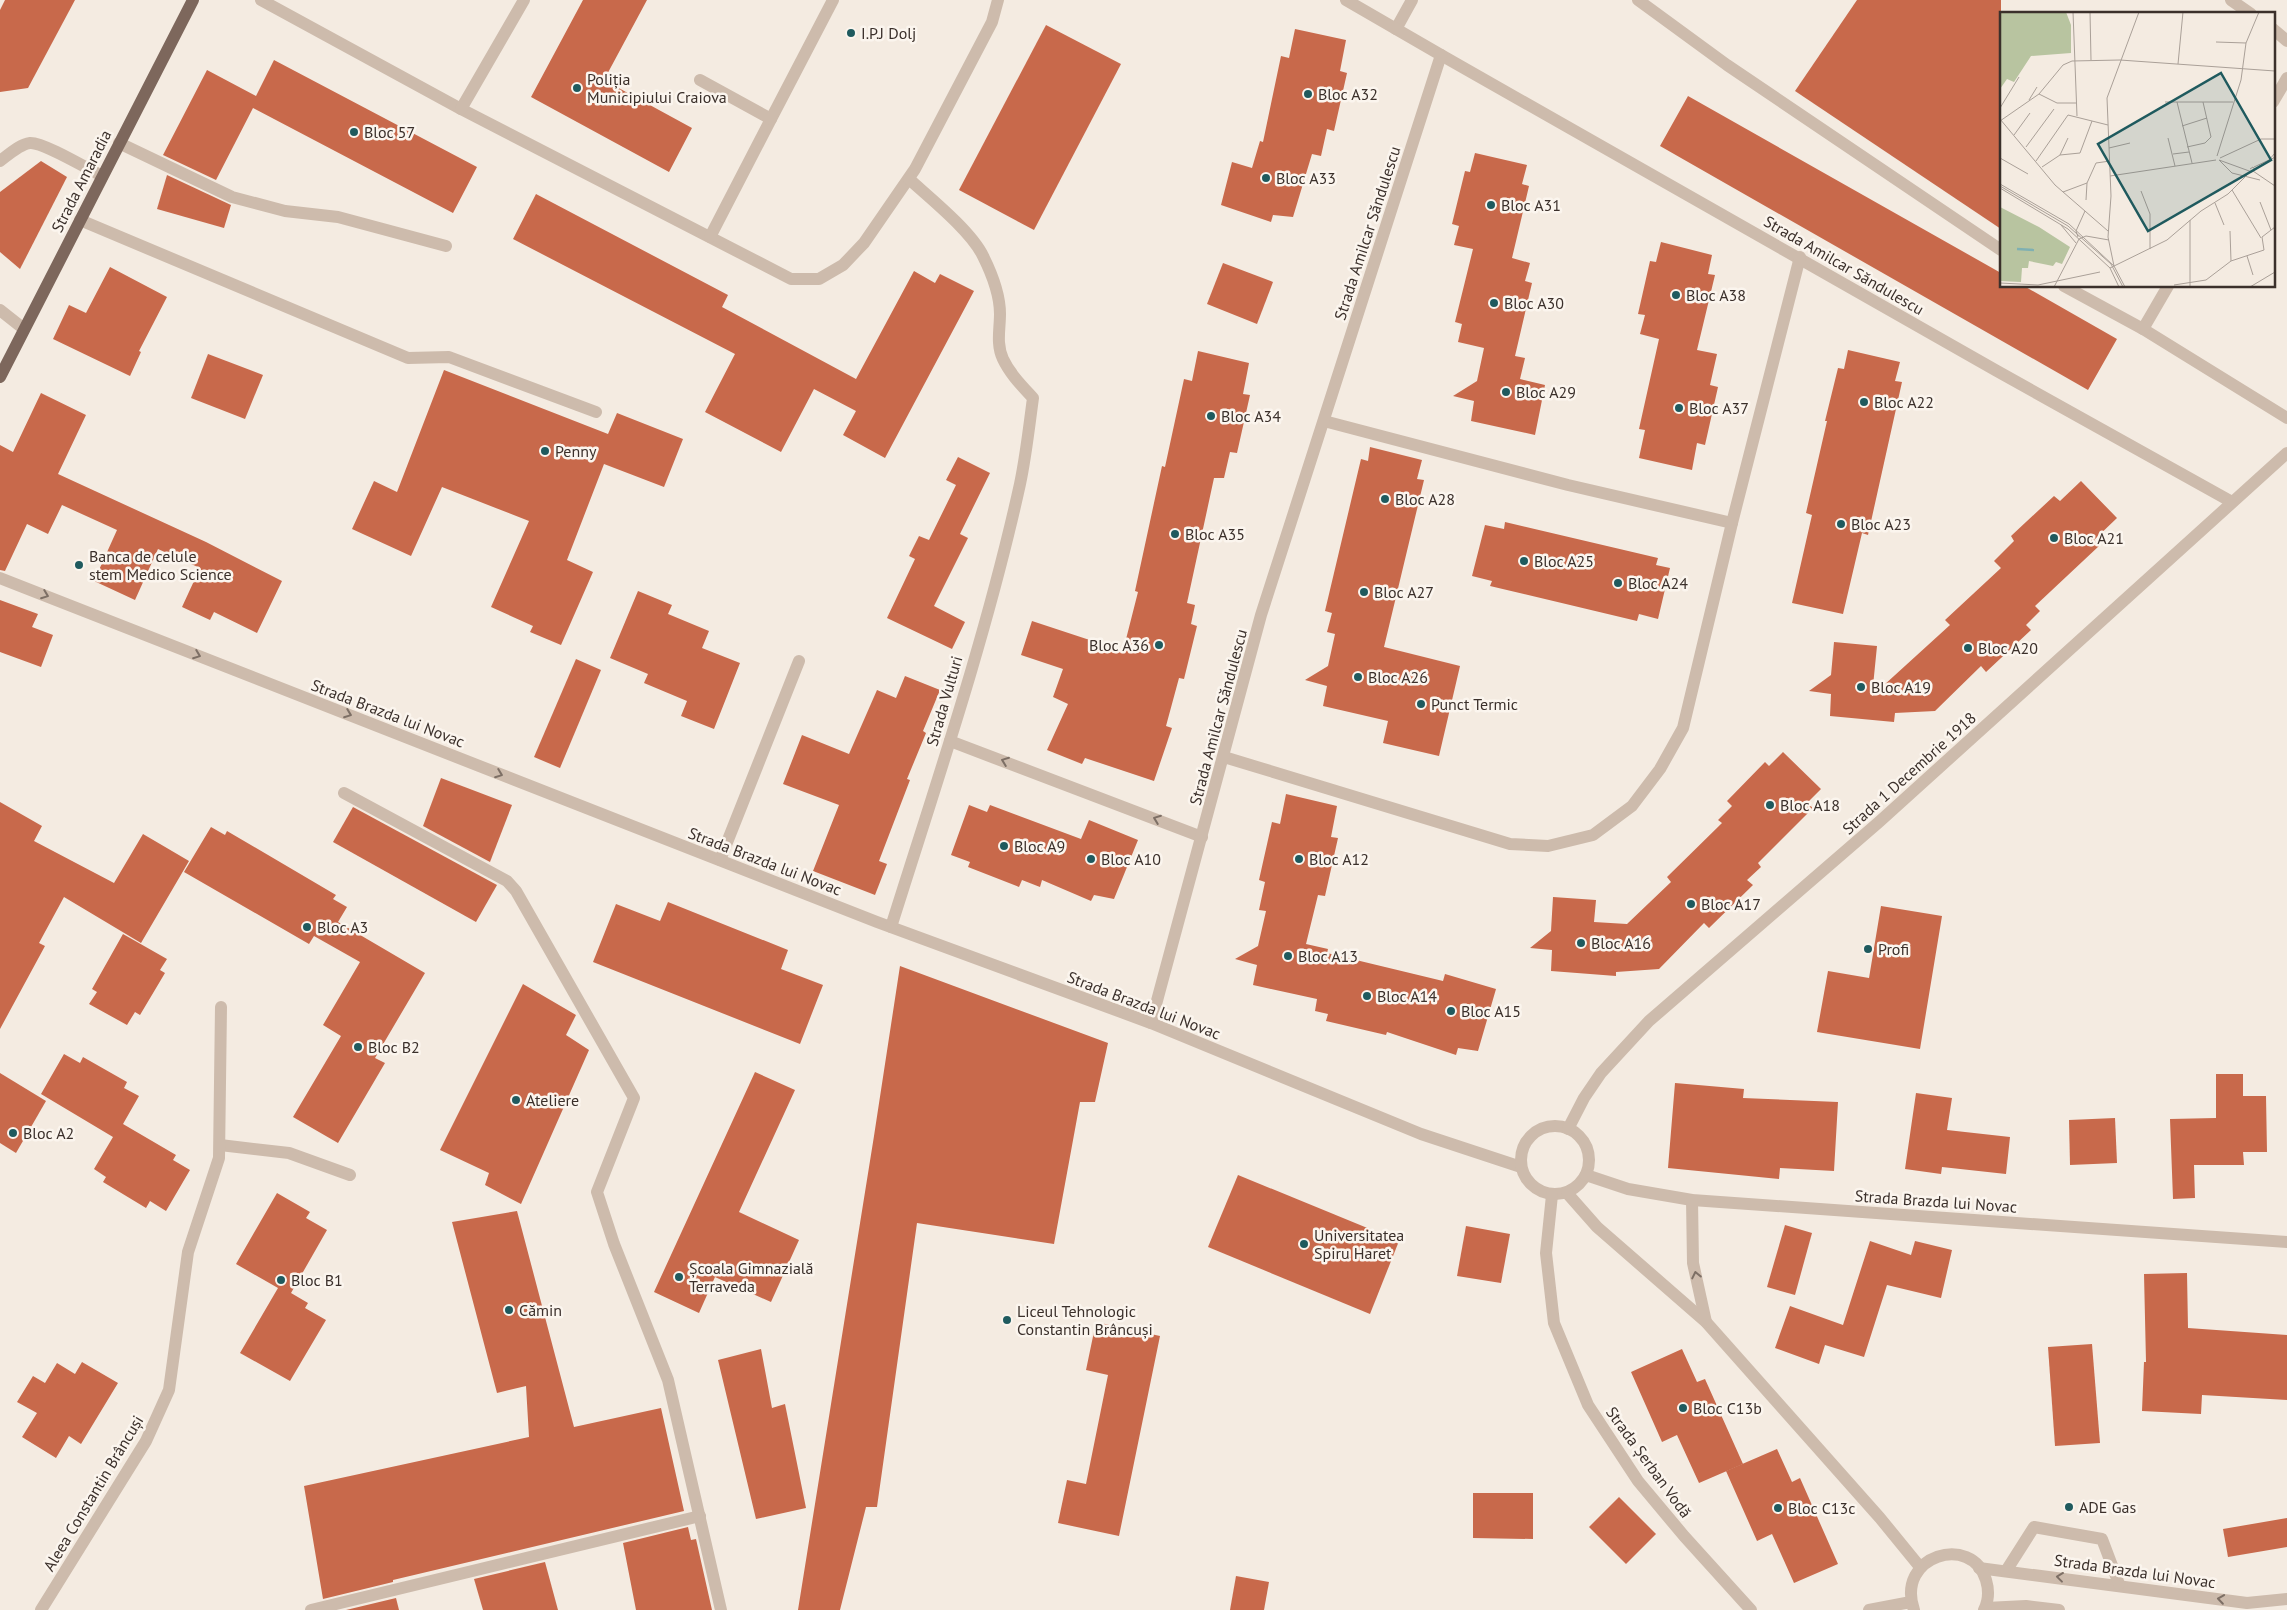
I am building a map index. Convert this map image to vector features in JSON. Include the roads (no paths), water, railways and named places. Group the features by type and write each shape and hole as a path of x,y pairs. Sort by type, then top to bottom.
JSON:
{"main road":[{"name":"Strada Amaradia","path":"0,376 193,0"}],"street":[{"path":"261,0 461,109 791,278 819,279 843,265 864,242 909,179 992,22 998,0"},
{"path":"461,109 524,0"},
{"path":"710,237 770,118 833,0"},
{"name":"Strada Amilcar Săndulescu","path":"1346,0 1800,257 1997,371 2232,502"},
{"path":"1396,29 1412,0"},
{"path":"1638,0 1727,64 2000,249"},
{"path":"2231,0 2248,12"},
{"path":"2274,30 2287,41"},
{"name":"Strada Amilcar Săndulescu","path":"1151,1023 1261,615 1441,55"},
{"path":"2274,100 2287,78"},
{"path":"700,80 770,118"},
{"path":"0,161 30,143 43,146 102,176"},
{"path":"119,143 232,197 285,211 338,217 446,246"},
{"name":"Strada Vulturi","path":"891,927 950,741 1003,556 1021,482 1033,398 1013,375 1002,358 998,333 1000,314 995,288 982,254 956,222 909,179"},
{"path":"80,220 408,358 449,357 596,412"},
{"path":"1224,757 1510,844 1548,846 1593,836 1632,806 1660,769 1683,728 1732,523 1800,257"},
{"path":"2068,288 2143,329 2287,418"},
{"path":"2143,329 2167,288"},
{"path":"0,310 24,329"},
{"path":"1324,421 1568,485 1732,523"},
{"name":"Strada 1 Decembrie 1918","path":"1568,1128 1584,1098 1601,1073 1649,1021 1879,822 2287,453"},
{"name":"Strada Brazda lui Novac","path":"0,578 891,927 1151,1023 1421,1134 1521,1167"},
{"path":"720,860 799,662"},
{"path":"950,741 1202,837"},
{"path":"344,793 507,881 516,891 634,1098 597,1192 618,1253 668,1380 721,1610"},
{"name":"Aleea Constantin Brâncuși","path":"41,1610 146,1441 169,1390 188,1252 220,1158 220,1007"},
{"path":"1550,1126 1568,1128 1582,1140 1587,1148 1589,1157 1586,1175 1578,1186 1567,1193 1552,1195 1544,1193 1532,1186 1527,1180 1521,1167 1522,1149 1533,1133 1550,1126"},
{"path":"220,1145 289,1154 350,1175"},
{"name":"Strada Brazda lui Novac","path":"1586,1175 1628,1189 1692,1200 2287,1242"},
{"path":"1567,1193 1596,1227 1706,1322 1880,1518 1920,1567"},
{"name":"Strada Șerban Vodă","path":"1552,1195 1546,1253 1554,1323 1588,1406 1638,1481 1684,1536 1752,1610"},
{"path":"1692,1200 1694,1263 1706,1322"},
{"path":"311,1610 700,1516"},
{"path":"2006,1571 2034,1527 2102,1540 2119,1584"},
{"path":"1869,1610 1913,1606 1911,1584 1920,1567 1933,1557 1950,1554 1966,1558 1979,1568 1988,1587 1985,1609 2026,1606 2059,1610"},
{"name":"Strada Brazda lui Novac","path":"1979,1568 2119,1584 2247,1603 2287,1599"}],"place":[{"name":"I.P.J Dolj","path":"851,33"},
{"name":"Poliția Municipiului Craiova","path":"577,88"},
{"name":"Bloc A32","path":"1308,94"},
{"name":"Bloc 57","path":"354,132"},
{"name":"Bloc A33","path":"1266,178"},
{"name":"Bloc A31","path":"1491,205"},
{"name":"Bloc A38","path":"1676,295"},
{"name":"Bloc A30","path":"1494,303"},
{"name":"Bloc A29","path":"1506,392"},
{"name":"Bloc A22","path":"1864,402"},
{"name":"Bloc A37","path":"1679,408"},
{"name":"Bloc A34","path":"1211,416"},
{"name":"Penny","path":"545,451"},
{"name":"Bloc A28","path":"1385,499"},
{"name":"Bloc A23","path":"1841,524"},
{"name":"Bloc A35","path":"1175,534"},
{"name":"Bloc A21","path":"2054,538"},
{"name":"Bloc A25","path":"1524,561"},
{"name":"Banca de celule stem Medico Science","path":"79,565"},
{"name":"Bloc A24","path":"1618,583"},
{"name":"Bloc A27","path":"1364,592"},
{"name":"Bloc A36","path":"1159,645"},
{"name":"Bloc A20","path":"1968,648"},
{"name":"Bloc A26","path":"1358,677"},
{"name":"Bloc A19","path":"1861,687"},
{"name":"Punct Termic","path":"1421,704"},
{"name":"Bloc A18","path":"1770,805"},
{"name":"Bloc A9","path":"1004,846"},
{"name":"Bloc A10","path":"1091,859"},
{"name":"Bloc A12","path":"1299,859"},
{"name":"Bloc A17","path":"1691,904"},
{"name":"Bloc A3","path":"307,927"},
{"name":"Bloc A16","path":"1581,943"},
{"name":"Profi","path":"1868,949"},
{"name":"Bloc A13","path":"1288,956"},
{"name":"Bloc A14","path":"1367,996"},
{"name":"Bloc A15","path":"1451,1011"},
{"name":"Bloc B2","path":"358,1047"},
{"name":"Ateliere","path":"516,1100"},
{"name":"Bloc A2","path":"13,1133"},
{"name":"Universitatea Spiru Haret","path":"1304,1244"},
{"name":"Școala Gimnazială Terraveda","path":"679,1277"},
{"name":"Bloc B1","path":"281,1280"},
{"name":"Cămin","path":"509,1310"},
{"name":"Liceul Tehnologic Constantin Brâncuși","path":"1007,1320"},
{"name":"Bloc C13b","path":"1683,1408"},
{"name":"ADE Gas","path":"2069,1507"},
{"name":"Bloc C13c","path":"1778,1508"}]}
